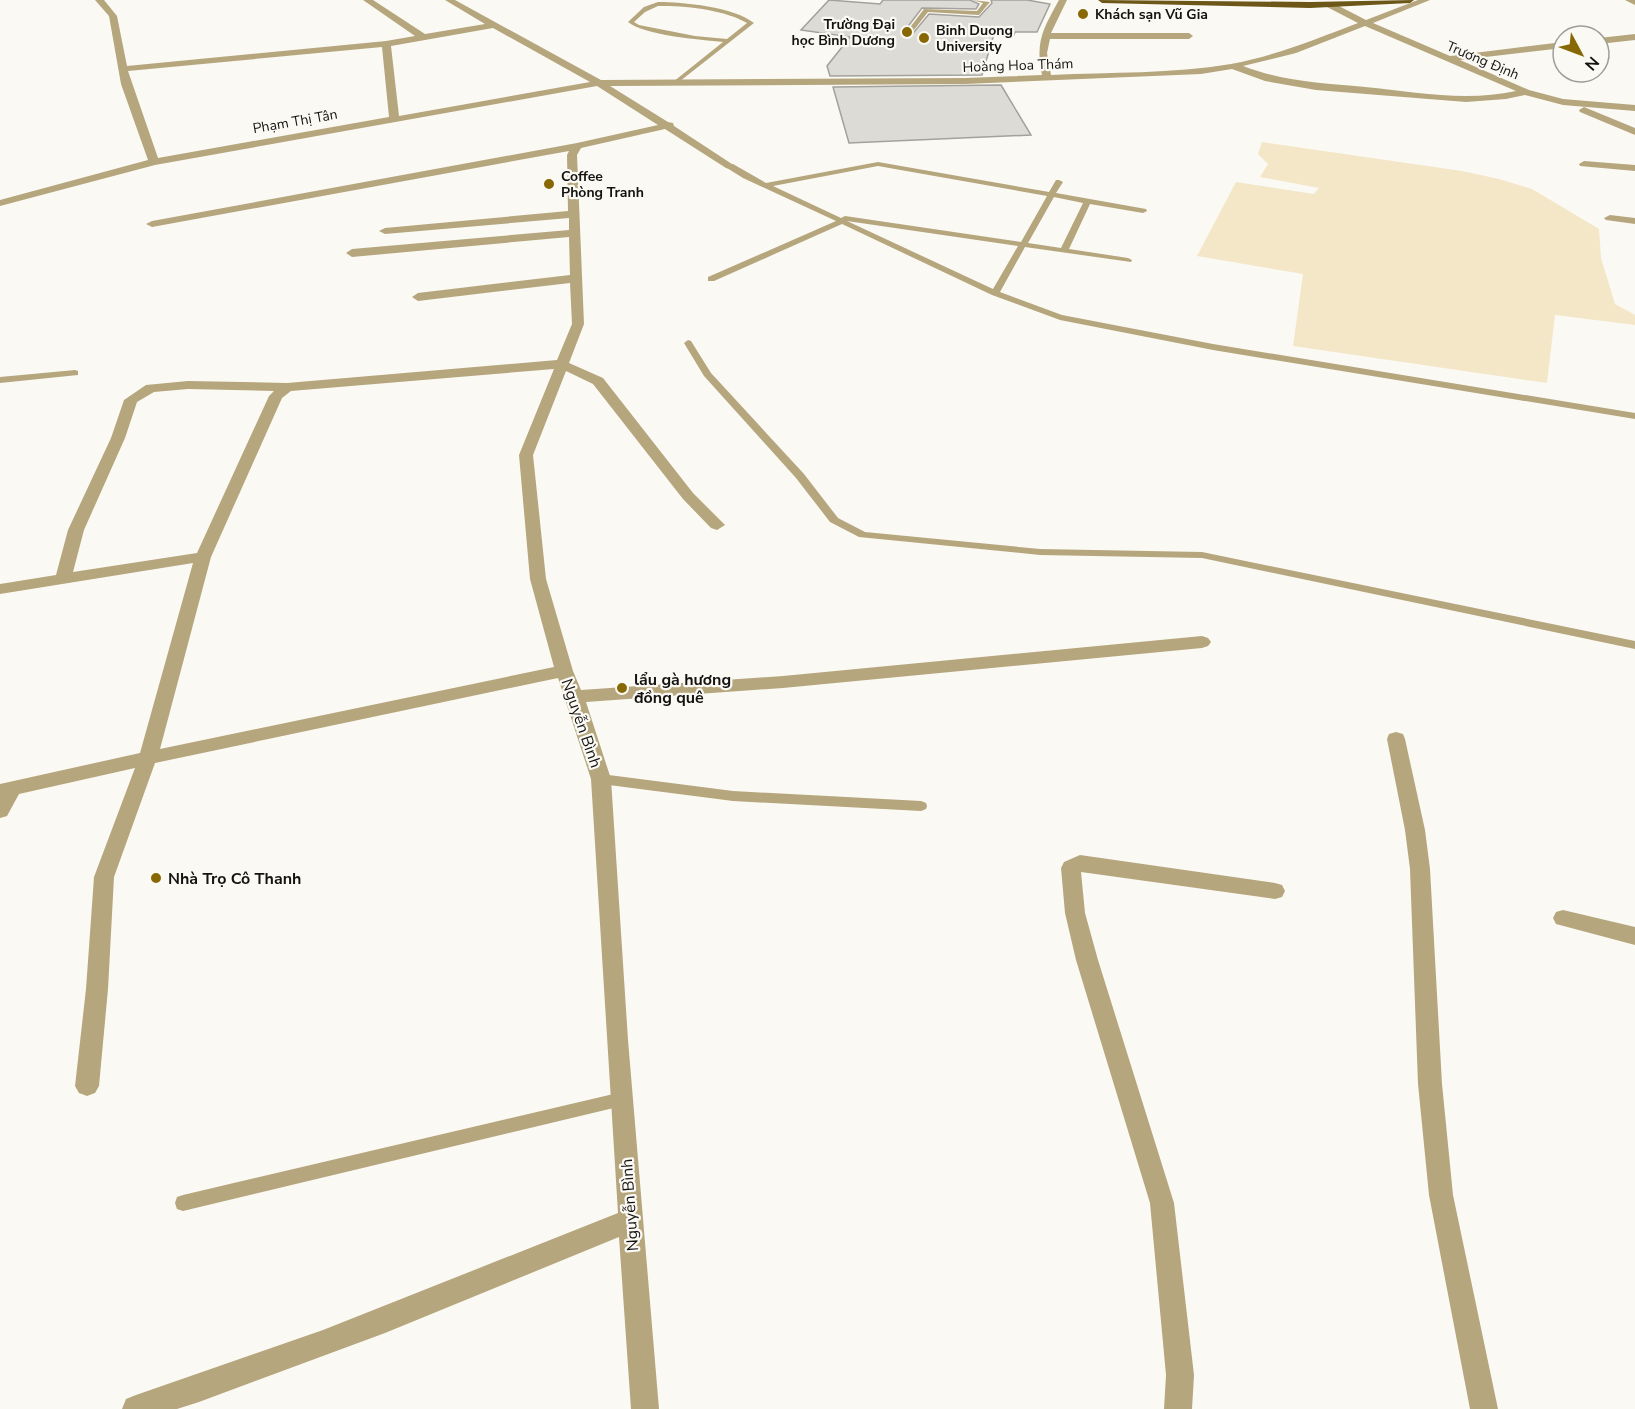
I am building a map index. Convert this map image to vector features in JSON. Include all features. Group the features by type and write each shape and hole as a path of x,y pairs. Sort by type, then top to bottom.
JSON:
{"highway":[{"path":"1102,0 1199,4 1410,0"}],"street":[{"path":"99,0 113,16 126,84 154,162"},
{"path":"367,0 424,38"},
{"name":"Hoàng Hoa Thám","path":"449,0 599,83 669,125 730,166"},
{"path":"1047,78 1042,53 1049,25 1062,0"},
{"name":"Hoàng Hoa Thám","path":"599,83 965,81 1178,74 1233,66 1293,51 1426,0"},
{"path":"1629,0 1635,2"},
{"name":"Trương Định","path":"1327,2 1367,24 1526,92 1563,102 1635,108"},
{"path":"123,69 386,44 493,25"},
{"path":"1046,36 1189,36"},
{"path":"1611,40 1635,37"},
{"path":"386,44 394,118"},
{"path":"1447,59 1551,46"},
{"path":"1233,66 1268,79 1293,84 1404,94 1470,98 1510,96 1526,92"},
{"name":"Phạm Thị Tân","path":"0,203 154,162 599,83"},
{"path":"1563,102 1635,132"},
{"path":"152,224 577,146 669,125"},
{"name":"Nguyễn Bình","path":"577,146 572,155 578,324 526,455 538,579 564,671 575,697 601,779 645,1409"},
{"path":"1584,164 1635,168"},
{"path":"1610,218 1635,221"},
{"path":"385,231 575,223"},
{"path":"352,253 575,223"},
{"path":"418,297 578,278"},
{"path":"63,579 76,530 118,438 131,400 151,388 188,385 287,387 561,364 598,381 688,496 717,525"},
{"path":"87,1086 97,989 104,877 148,758 203,557 276,396 287,387"},
{"path":"0,590 203,557"},
{"path":"575,697 783,682 1202,642"},
{"path":"0,811 6,790 564,671"},
{"path":"1396,739 1415,830 1420,869 1430,1084 1441,1195 1484,1409"},
{"path":"1178,1409 1180,1375 1162,1203 1087,960 1075,913 1071,868 1080,863 1275,891"},
{"path":"1563,918 1635,936"},
{"path":"136,1409 238,1376 630,1220"}],"lane":[{"path":"908,34 929,6 979,13 987,2 975,0"},
{"path":"675,83 751,22 749,19 675,5 657,4 639,12 631,22 637,26 726,41"},
{"path":"765,185 878,164 1143,211"},
{"path":"730,166 765,185 995,293 1060,317 1189,343 1635,416"},
{"path":"995,293 1059,182"},
{"path":"1064,250 1088,201"},
{"path":"832,216 1128,260"},
{"path":"711,279 842,221"},
{"path":"688,343 707,374 800,476 834,520 863,535 1040,552 1202,555 1635,645"},
{"path":"0,380 75,374"},
{"path":"601,779 733,796 921,806"},
{"path":"183,1203 622,1099"}],"shaded area":[{"path":"1262,142 1462,171 1532,189 1599,229 1601,258 1615,304 1635,315 1635,325 1555,315 1547,383 1293,346 1303,274 1197,256 1236,182 1314,194 1319,188 1260,177 1268,164 1258,154"}],"building":[{"name":"Binh Duong University","path":"829,0 880,4 883,0 970,0 979,4 976,9 922,8 903,33 910,37 929,14 979,17 992,3 991,0 1027,0 1050,4 1037,32 1015,32 1014,35 994,34 982,75 830,76 827,66 850,37 801,30"},
{"name":"Binh Duong University","path":"1001,85 1031,135 849,143 833,87"}],"place":[{"name":"Khách sạn Vũ Gia","path":"1083,14"},
{"name":"Trường Đại học Bình Dương","path":"907,32"},
{"name":"Binh Duong University","path":"924,38"},
{"name":"Coffee Phòng Tranh","path":"549,184"},
{"name":"lẩu gà hương đồng quê","path":"622,688"},
{"name":"Nhà Trọ Cô Thanh","path":"156,878"}]}
